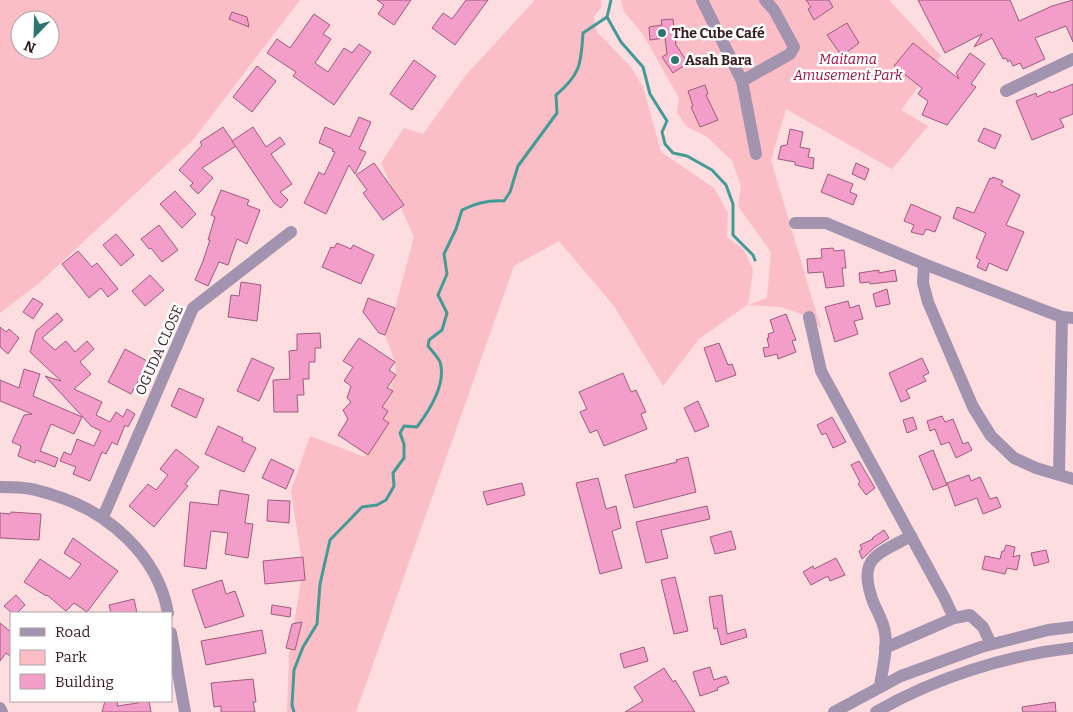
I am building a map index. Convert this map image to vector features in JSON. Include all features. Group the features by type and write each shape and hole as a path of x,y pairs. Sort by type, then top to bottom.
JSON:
{"street":[{"path":"702,0 742,81 756,154"},
{"path":"742,81 790,54 794,47 774,10 765,0"},
{"path":"1006,91 1073,59"},
{"path":"795,222 826,223 924,264 1068,317 1059,474"},
{"name":"OGUDA CLOSE","path":"103,517 192,308 291,232"},
{"path":"924,264 923,283 928,302 973,407 991,436 1014,458 1036,468 1073,479"},
{"path":"809,317 821,371 954,618"},
{"path":"0,487 32,489 64,498 103,517 133,545 141,556 159,584 168,612"},
{"path":"880,686 885,648 885,631 868,590 868,571 870,563 875,556 911,536"},
{"path":"885,648 954,618 970,615 983,627 991,644"},
{"path":"834,712 901,676 991,644 1048,630 1073,627"},
{"path":"172,638 185,712"},
{"path":"876,712 919,691 963,673 1043,652 1073,648"},
{"path":"0,708 2,712"}],"green space":[{"path":"0,0 300,0 193,140 38,284 0,313"},
{"name":"Maitama Amusement Park","path":"535,0 601,0 601,8 593,17 597,32 631,67 643,87 661,152 714,188 728,213 727,237 744,250 753,270 748,305 767,298 771,252 738,206 741,186 732,161 707,137 686,126 677,112 679,98 642,33 624,12 621,0 889,0 941,56 901,110 928,126 892,169 786,109 771,160 821,329 809,317 781,307 747,305 699,339 663,386 614,306 559,241 514,266 356,712 287,712 289,654 303,569 291,491 310,436 362,456 368,455 382,407 396,375 395,362 385,335 395,308 414,237 381,163 404,128 423,134 466,75"}],"building":[{"path":"377,0 411,0 394,25 378,14 384,5"},
{"path":"466,0 488,0 455,45 432,28 443,13 452,19"},
{"path":"806,0 829,0 833,7 814,20 808,9 811,7"},
{"path":"918,0 1010,0 1019,21 1052,6 1073,0 1073,42 1066,26 1035,38 1045,59 1023,69 1020,63 1013,66 1010,60 1008,62 1006,58 1003,59 992,38 974,47 982,34 945,53"},
{"path":"232,12 247,17 249,27 229,19"},
{"path":"314,14 330,25 323,34 331,39 315,63 328,72 344,48 352,53 359,44 371,52 334,105 293,76 296,72 267,53 277,39 290,48"},
{"path":"673,19 676,45 688,63 673,73 662,57 667,54 665,38 650,40 649,27 662,25 661,20"},
{"path":"847,23 859,43 842,56 827,35"},
{"path":"913,43 959,79 956,73 970,53 985,64 971,84 976,87 947,125 922,115 928,101 918,94 922,88 894,66"},
{"path":"414,60 436,76 412,110 390,94"},
{"path":"257,66 276,81 252,112 233,97"},
{"path":"1073,84 1073,114 1060,119 1064,127 1032,140 1016,101 1036,93 1037,97 1050,91 1051,93"},
{"path":"705,85 708,94 706,95 718,120 700,127 691,107 693,106 688,91"},
{"path":"359,117 371,122 359,149 366,152 355,174 349,165 326,214 304,203 319,172 324,175 335,152 332,151 333,149 319,143 325,127 350,137"},
{"path":"223,127 236,146 202,168 213,178 198,194 190,186 193,183 179,170 202,145 200,142"},
{"path":"253,127 266,147 280,137 285,144 271,154 292,184 280,192 288,200 281,208 274,203 232,141"},
{"path":"984,128 1001,135 995,149 978,141"},
{"path":"790,129 803,132 800,147 810,149 808,157 814,158 813,169 795,165 795,162 778,159 781,146 787,145"},
{"path":"374,163 404,205 383,220 363,193 367,190 356,175"},
{"path":"856,163 869,169 865,180 852,174"},
{"path":"828,174 853,184 850,192 857,195 853,205 821,192"},
{"path":"993,177 1003,181 1001,185 1020,195 1006,225 1024,232 1007,271 989,263 986,271 977,267 980,260 976,258 986,233 953,218 957,207 974,213 990,178 992,179"},
{"path":"221,190 249,200 247,205 260,210 247,244 237,239 228,265 219,262 208,286 195,280 210,240 208,240 215,217 211,215"},
{"path":"175,191 196,214 182,228 160,204"},
{"path":"911,204 941,217 935,232 926,229 923,235 911,232 914,225 904,221"},
{"path":"159,225 178,250 162,262 141,239"},
{"path":"116,234 134,255 121,266 103,245"},
{"path":"337,243 351,249 353,245 374,255 361,284 322,267 331,247 334,248"},
{"path":"833,248 834,251 844,250 846,268 842,268 844,286 826,288 823,272 808,273 807,259 822,258 821,249"},
{"path":"78,251 92,267 97,263 118,289 108,297 101,288 89,298 62,264"},
{"path":"879,270 879,273 895,270 897,281 870,284 870,282 860,283 859,273"},
{"path":"150,275 164,290 145,306 132,291"},
{"path":"241,282 261,285 257,321 228,317 231,295 239,296"},
{"path":"887,289 890,304 876,307 873,294"},
{"path":"33,298 43,304 33,319 23,312"},
{"path":"368,298 395,308 385,335 379,333 363,312"},
{"path":"848,301 850,308 859,305 863,319 854,321 858,334 835,342 825,307"},
{"path":"57,313 63,320 42,338 55,350 66,341 75,352 87,341 94,349 80,362 91,374 74,389 102,402 96,415 110,422 116,412 123,417 127,409 135,414 128,427 125,425 117,445 112,442 106,454 102,452 90,481 73,474 76,467 60,461 64,452 71,455 77,439 94,446 101,431 91,426 45,376 61,381 30,352 36,331"},
{"path":"786,314 796,340 792,341 796,352 778,359 777,354 765,357 763,348 769,347 768,334 774,332 770,320"},
{"path":"0,327 6,332 9,329 19,338 8,354 0,347"},
{"path":"320,333 321,348 315,348 315,362 309,362 309,379 303,379 304,395 297,395 298,412 274,412 273,380 290,379 289,351 297,350 297,334"},
{"path":"359,338 395,362 389,370 396,375 387,388 393,391 382,407 388,411 383,419 389,423 368,455 338,435 348,419 343,410 351,402 347,398 351,386 344,381 353,367 343,361"},
{"path":"719,343 728,365 732,364 736,375 716,382 704,348"},
{"path":"125,349 149,362 131,394 108,382"},
{"path":"252,358 274,368 259,401 237,391"},
{"path":"922,358 929,373 923,376 926,381 906,390 910,398 901,402 889,373"},
{"path":"24,369 40,374 33,396 82,417 74,434 51,424 40,451 58,458 55,467 36,460 35,463 18,456 21,446 12,442 24,415 32,414 0,401 0,380 19,388"},
{"path":"623,373 631,392 636,390 646,412 641,414 647,429 604,446 597,430 590,433 580,412 587,409 579,392"},
{"path":"179,388 204,399 196,418 171,406"},
{"path":"698,401 709,426 695,432 684,408"},
{"path":"942,416 945,422 953,419 963,444 968,442 972,450 956,458 949,442 941,445 935,429 930,431 927,421"},
{"path":"832,417 846,442 833,448 826,433 822,435 817,425"},
{"path":"913,417 917,429 907,433 903,420"},
{"path":"218,426 243,438 242,441 256,448 244,472 205,454"},
{"path":"176,449 199,467 185,484 188,486 154,527 129,506 148,484 156,490 168,475 160,469"},
{"path":"933,450 947,485 933,490 919,456"},
{"path":"688,457 696,492 634,508 625,475 677,462 676,460"},
{"path":"271,459 294,470 286,489 262,478"},
{"path":"859,461 875,488 866,495 858,484 860,482 851,465"},
{"path":"969,475 971,481 980,477 990,499 997,497 1001,507 983,514 977,498 955,506 947,483"},
{"path":"598,478 606,509 616,506 621,528 612,531 622,568 600,574 576,483"},
{"path":"522,483 525,495 487,505 483,492"},
{"path":"220,490 249,495 245,523 253,524 248,558 225,554 228,533 211,531 206,569 184,566 190,502 218,505"},
{"path":"268,500 290,501 289,523 267,521"},
{"path":"707,506 710,519 661,530 668,558 646,563 636,522"},
{"path":"11,512 41,514 39,540 0,538 0,513 10,514"},
{"path":"884,530 889,538 862,559 859,551 862,549 860,545 873,539"},
{"path":"731,531 736,549 715,554 710,537"},
{"path":"73,538 118,571 87,612 74,603 66,611 47,595 24,582 40,559 70,579 81,564 64,553"},
{"path":"1006,545 1015,547 1013,557 1020,555 1017,570 1007,568 1005,574 982,569 985,556 1000,559"},
{"path":"1046,550 1049,562 1034,566 1031,553"},
{"path":"303,557 305,580 265,584 263,561"},
{"path":"836,558 845,575 830,581 828,576 811,585 803,572 813,566 814,569"},
{"path":"675,577 688,631 674,634 661,580"},
{"path":"222,580 226,594 235,591 244,616 205,628 192,590"},
{"path":"16,595 25,605 18,612 11,612 4,606"},
{"path":"722,595 727,634 745,629 747,637 721,645 717,628 714,629 709,597"},
{"path":"134,599 137,612 111,612 109,605"},
{"path":"272,605 291,608 290,617 271,614"},
{"path":"302,622 295,650 286,648 292,624"},
{"path":"0,623 10,631 10,656 6,653 0,661"},
{"path":"262,630 266,653 206,665 201,641"},
{"path":"644,647 648,661 624,668 620,654"},
{"path":"710,667 714,680 726,676 729,683 717,688 718,690 700,696 693,672"},
{"path":"664,668 673,682 675,680 695,712 625,712 643,701 634,687"},
{"path":"253,679 256,702 253,702 255,712 221,712 221,706 214,707 211,683"},
{"path":"105,702 118,702 117,706 149,702 151,712 102,712"},
{"path":"1055,702 1056,712 1023,712 1022,707"}],"waterway":[{"path":"611,0 607,17 621,42 643,67 650,94 667,121 662,132 665,144 673,153 687,156 712,170 726,185 733,204 733,235 753,255 755,260"},
{"path":"294,712 292,705 294,670 303,647 317,624 320,584 330,540 362,507 377,505 386,500 394,486 393,473 404,458 404,444 400,433 404,426 417,427 436,397 442,370 440,362 428,346 429,340 442,330 447,313 438,295 447,274 444,254 456,229 462,210 483,202 504,201 510,192 518,166 557,113 556,95 575,74 580,60 583,33 607,17"}],"place":[{"name":"The Cube Café","path":"662,33"},
{"name":"Asah Bara","path":"675,60"}]}
